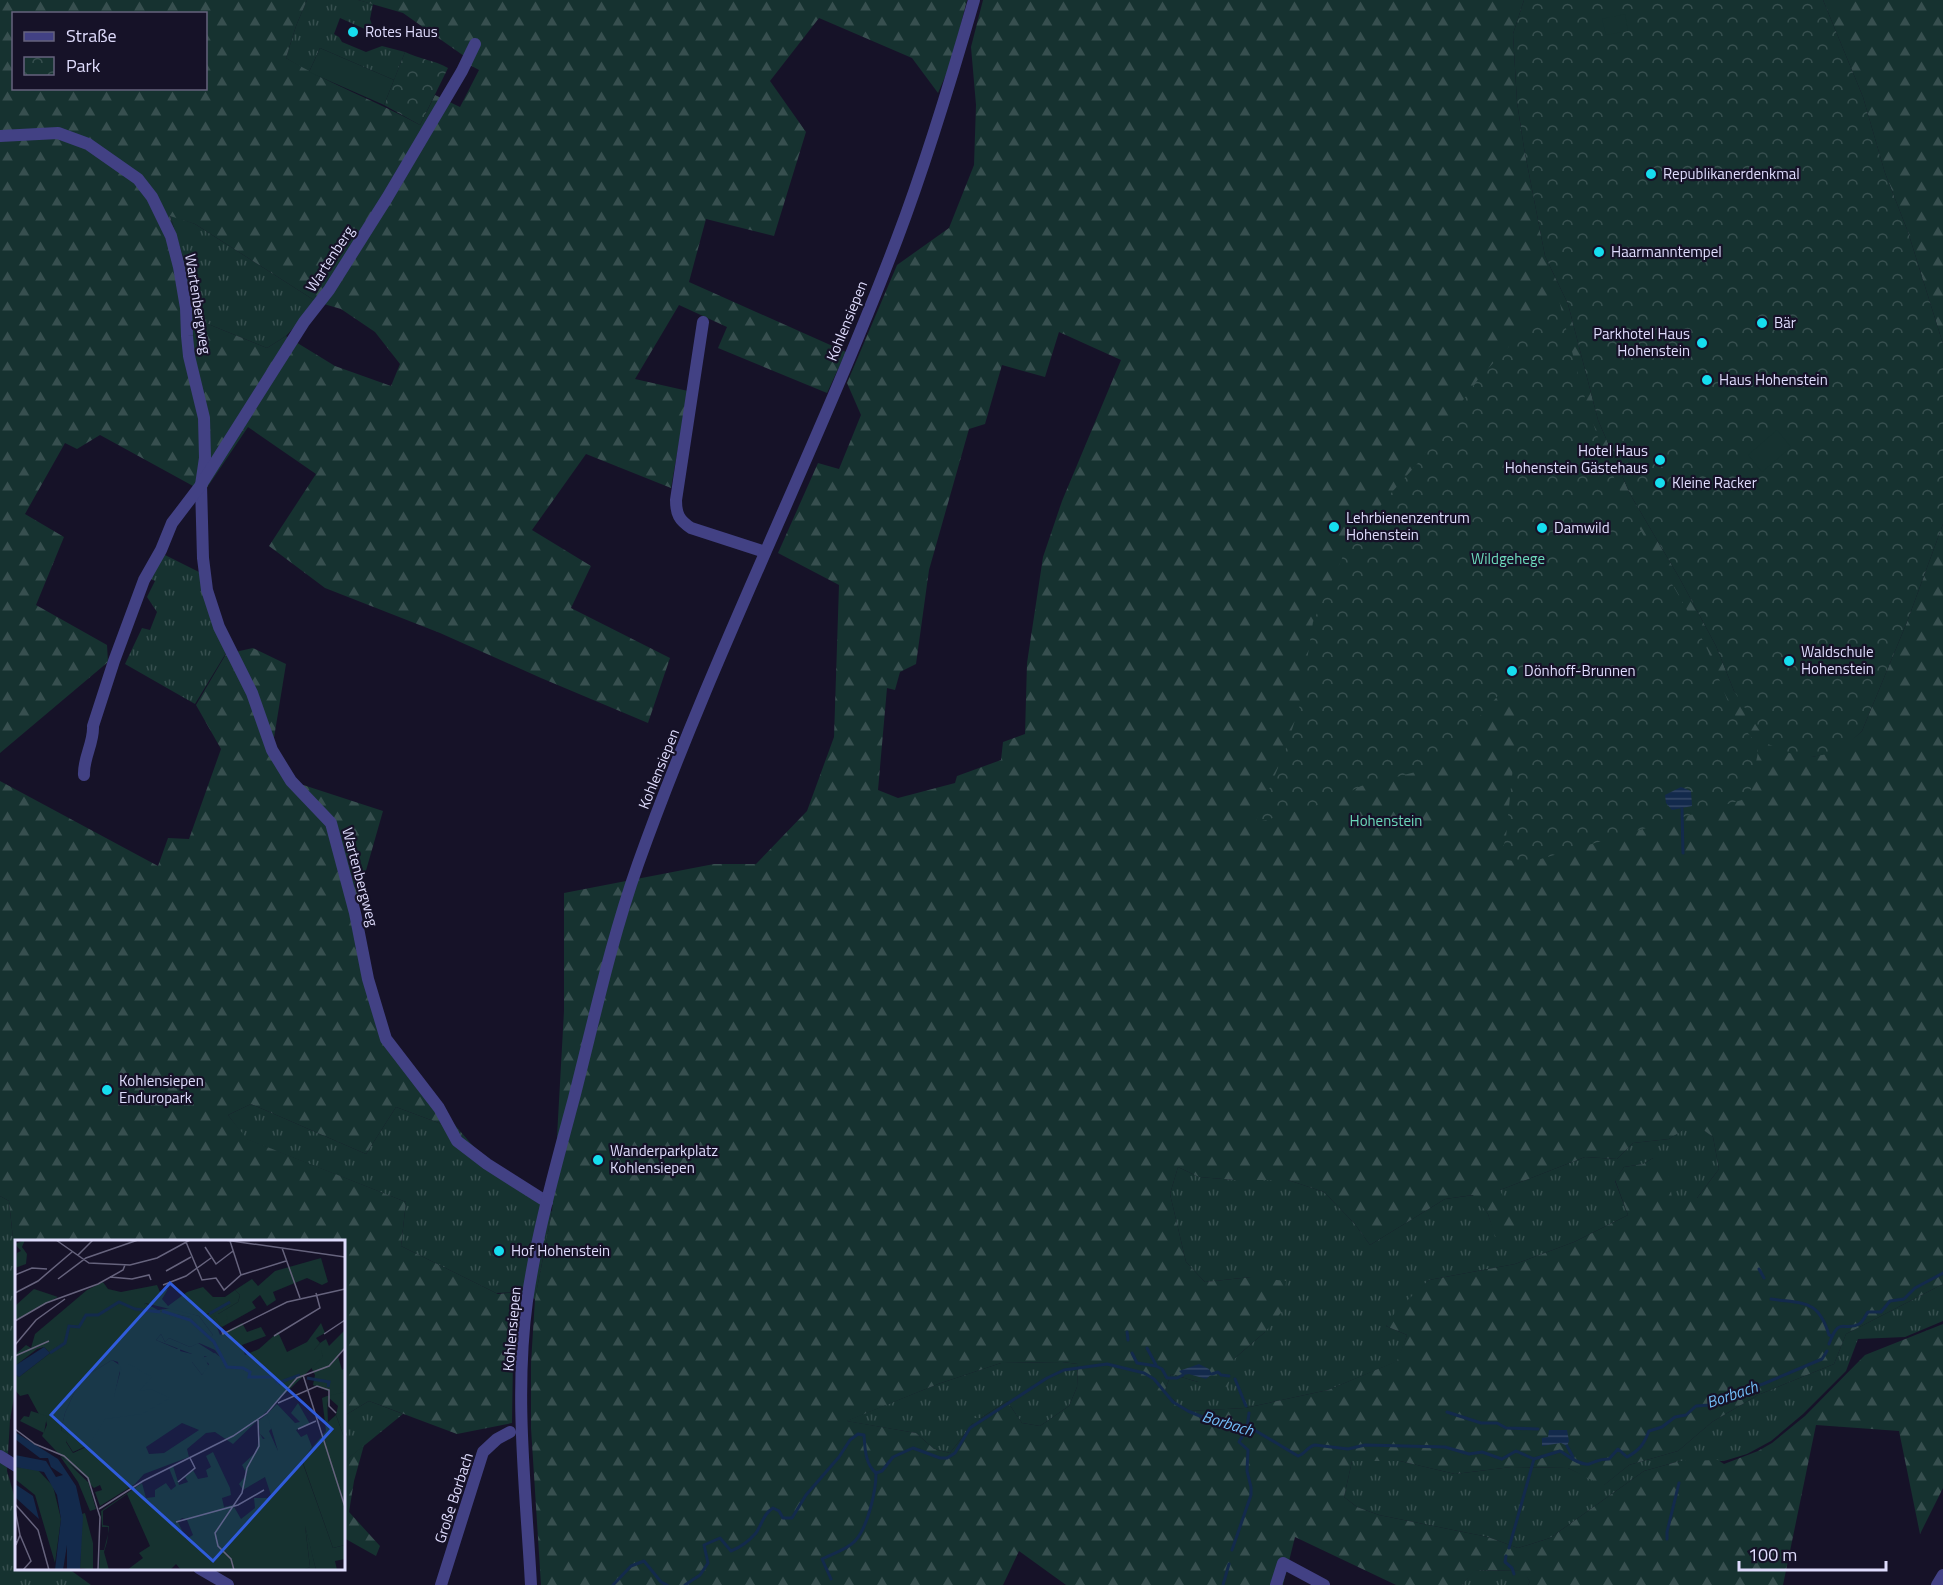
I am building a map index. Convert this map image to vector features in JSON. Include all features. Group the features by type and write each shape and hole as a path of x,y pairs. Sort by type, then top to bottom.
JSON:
{"street":[{"name":"Kohlensiepen","path":"531,1585 522,1430 522,1359 527,1302 546,1202 614,943 637,868 686,740 850,356 897,237 942,111 974,0"},
{"name":"Wartenberg","path":"201,485 304,322 329,290 387,198 462,71 475,44"},
{"name":"Wartenbergweg","path":"0,136 58,133 88,144 138,180 153,197 171,236 186,308 189,356 204,418 205,458 201,485 203,558 212,607 224,639 252,693 272,750 291,781 331,823 355,913 368,979 386,1039 439,1108 457,1141 487,1164 546,1202"},
{"path":"704,322 676,500 676,513 683,523 691,528 765,552"},
{"name":"Wartenbergweg","path":"84,775 93,726 144,580 172,524 201,485"},
{"name":"Große Borbach","path":"441,1585 483,1452 497,1438 510,1432"},
{"path":"0,1456 15,1465"},
{"path":"1276,1585 1283,1563 1324,1585"},
{"path":"201,1570 228,1585"},
{"path":"1937,1585 1943,1575"}],"green space":[{"path":"0,0 307,0 286,58 420,125 435,95 460,107 479,70 466,63 464,56 403,13 358,0 967,0 951,63 938,93 912,58 819,18 770,81 806,132 774,236 706,219 689,282 846,352 827,393 718,348 727,327 679,305 635,379 688,391 671,488 586,454 532,530 591,566 571,608 670,658 648,723 440,633 325,588 269,546 316,474 248,427 204,492 100,435 77,449 65,443 25,514 64,537 36,605 107,645 108,662 0,753","holes":["170,216 195,224 317,302 341,309 375,332 400,364 391,386 335,366 286,336 267,348 203,322"]},
{"path":"307,0 358,0 373,4 370,19 374,31 340,18 334,34 342,42 366,52 382,46 405,52 394,80 320,48 309,72 286,58"},
{"name":"Hohenstein","path":"983,0 1524,0 1513,34 1517,102 1545,256 1568,304 1598,420 1630,494 1716,646 1734,691 1812,757 1845,745 1862,731 1907,622 1943,524 1943,1284 1846,1334 1834,1364 1758,1395 1712,1422 1678,1451 1629,1465 1603,1486 1568,1468 1511,1467 1455,1474 1400,1461 1352,1461 1344,1497 1357,1507 1379,1515 1488,1537 1518,1548 1550,1538 1644,1471 1680,1461 1718,1460 1724,1464 1758,1451 1772,1443 1805,1416 1865,1355 1943,1324 1943,1488 1920,1534 1899,1431 1816,1425 1783,1585 1528,1585 1530,1582 1523,1571 1475,1570 1462,1585 1396,1585 1295,1537 1283,1585 1066,1585 1019,1551 1003,1585 541,1585 531,1428 531,1363 535,1299 552,1212 564,1011 564,893 714,864 756,864 807,811 834,737 839,585 778,553 818,463 839,469 861,415 847,383 897,265 949,228 974,165 976,105 971,47","holes":["1059,332 1121,360 1062,501 1043,557 1027,663 1025,734 1003,742 1001,760 957,776 955,783 898,798 878,790 887,688 895,690 900,672 916,664 929,570 969,429 985,424 1002,365 1045,377","1694,1123 1713,1137 1719,1169 1697,1198 1672,1198 1667,1163 1653,1158 1643,1164 1624,1167 1615,1180 1628,1215 1574,1242 1515,1264 1429,1280 1396,1311 1386,1326 1407,1335 1397,1361 1328,1390 1245,1408 1189,1411 1164,1393 1171,1374 1228,1387 1235,1358 1265,1332 1284,1309 1286,1281 1251,1277 1205,1282 1186,1262 1170,1194 1178,1167 1199,1177 1288,1180 1324,1192 1354,1223 1370,1245 1445,1199 1473,1195 1488,1214 1495,1237 1520,1234 1500,1190 1585,1157 1617,1159 1633,1143 1669,1139","1001,1363 1078,1364 1077,1387 1069,1406 1040,1426 1022,1423 1007,1401 981,1418 974,1418 973,1423 950,1453 934,1449 916,1433 847,1421 938,1384"]},
{"path":"1524,0 1823,0 1863,97 1885,173 1908,232 1943,344 1943,524 1907,622 1862,731 1848,744 1832,753 1812,757 1789,753 1768,744 1734,691 1716,646 1630,494 1598,420 1568,304 1545,256 1524,148 1517,102 1513,34"},
{"path":"1823,0 1943,0 1943,344 1908,232 1885,173 1863,97"},
{"path":"1625,14 1628,31 1606,35 1602,19"},
{"path":"320,48 394,80 384,105 309,72"},
{"path":"405,52 448,68 420,125 384,105"},
{"path":"170,215 195,224 317,302 286,336 267,348 203,322"},
{"name":"Wildgehege","path":"1559,300 1588,408 1618,486 1699,633 1734,714 1757,747 1750,793 1745,799 1527,863 1500,859 1506,837 1518,716 1517,691 1504,689 1435,767 1361,786 1329,802 1255,823 1285,751 1300,705 1313,622 1343,556 1384,501 1418,463 1479,378 1539,315"},
{"path":"1777,430 1791,447 1762,472 1748,455"},
{"path":"163,554 201,573 226,653 195,704 125,664 142,628 150,630 157,612 147,597 155,581 149,578"},
{"path":"253,648 286,664 272,750 291,781 383,811 357,902 386,1039 447,1126 396,1107 366,1154 251,1104 228,1115 247,1139 406,1202 401,1246 498,1294 519,1292 513,1359 512,1423 457,1434 369,1401 345,1415 345,1240 15,1240 15,1258 9,1201 0,1196 0,781 158,866 168,838 189,839 221,749 196,705 226,654"},
{"path":"251,1104 366,1154 396,1107 447,1126 453,1123 480,1154 542,1198 552,1212 535,1299 519,1292 496,1293 401,1246 406,1202 246,1139 228,1115"},
{"path":"1694,1122 1713,1137 1719,1169 1697,1198 1672,1199 1653,1158 1643,1164 1624,1167 1615,1181 1628,1215 1574,1242 1515,1264 1429,1280 1386,1326 1407,1335 1398,1361 1328,1390 1245,1408 1189,1411 1164,1393 1171,1374 1198,1382 1235,1358 1265,1332 1251,1277 1205,1282 1186,1262 1170,1194 1178,1167 1199,1177 1288,1180 1324,1192 1354,1223 1370,1245 1445,1199 1474,1195 1488,1214 1496,1237 1500,1190 1585,1157 1617,1159 1633,1143 1669,1139"},
{"path":"0,1196 9,1201 15,1258 15,1392 10,1420 7,1471 15,1499 15,1570 70,1570 91,1585 0,1585"},
{"path":"1943,1284 1943,1321 1905,1337 1858,1339 1846,1371 1803,1414 1771,1441 1747,1454 1724,1461 1680,1461 1644,1471 1550,1538 1518,1548 1488,1537 1379,1515 1357,1507 1344,1497 1352,1461 1400,1461 1455,1474 1511,1467 1568,1468 1604,1485 1629,1465 1678,1451 1712,1422 1758,1395 1834,1364 1846,1334"},
{"path":"1001,1363 1078,1364 1077,1387 1069,1406 1040,1426 1022,1423 1007,1401 973,1423 950,1453 934,1449 916,1433 846,1421 938,1384"},
{"path":"369,1401 403,1414 345,1461 345,1415"},
{"path":"364,1445 354,1481 349,1512 380,1546 376,1556 345,1539 345,1461"},
{"path":"1474,1570 1524,1571 1530,1582 1528,1585 1462,1585"}],"water":[{"path":"1681,787 1691,791 1692,806 1672,810 1666,803 1665,795"},
{"path":"1199,1364 1209,1369 1212,1374 1206,1379 1189,1374 1183,1375 1179,1371"},
{"path":"1549,1430 1567,1430 1569,1441 1567,1446 1561,1443 1542,1446 1542,1438 1548,1437"}],"waterway":[{"path":"1682,809 1683,853"},
{"path":"1759,1269 1764,1278"},
{"name":"Borbach","path":"1829,1344 1839,1327 1859,1324 1868,1312 1881,1312 1890,1301 1904,1299 1915,1288 1943,1273"},
{"path":"1771,1299 1801,1303 1815,1309 1825,1323 1829,1335 1832,1336"},
{"path":"1127,1332 1128,1340"},
{"path":"1147,1348 1156,1365"},
{"name":"Borbach","path":"685,1585 700,1575 708,1563 704,1545 720,1538 731,1551 738,1548 756,1533 765,1516 773,1508 779,1511 783,1518 792,1518 806,1495 839,1457 850,1440 858,1434 864,1435 868,1460 876,1473 882,1471 893,1457 913,1448 940,1458 947,1458 955,1453 970,1428 1047,1378 1064,1370 1107,1364 1144,1373 1154,1379 1173,1402 1188,1411 1207,1419 1256,1431 1298,1456 1315,1445 1348,1449 1365,1445 1445,1447 1469,1454 1482,1452 1502,1459 1516,1451 1534,1459 1560,1451 1578,1462 1589,1464 1609,1459 1618,1449 1627,1457 1641,1446 1649,1431 1662,1427 1675,1417 1686,1415 1696,1406 1709,1405 1719,1397 1763,1384 1822,1359 1827,1351"},
{"path":"1132,1353 1137,1363 1156,1366 1162,1369 1167,1378 1177,1378 1183,1375"},
{"path":"1212,1374 1218,1372 1229,1376"},
{"path":"1235,1379 1246,1406"},
{"path":"1447,1412 1481,1423 1497,1423 1506,1428 1538,1429"},
{"path":"1232,1550 1251,1495 1247,1471 1248,1450 1239,1442 1247,1428 1249,1413"},
{"path":"1567,1446 1573,1457"},
{"path":"1509,1548 1534,1459"},
{"path":"831,1579 822,1559 848,1546 860,1535 875,1489 876,1473"},
{"path":"1667,1539 1679,1483"},
{"path":"1506,1556 1505,1562 1512,1568 1514,1574"},
{"name":"Borbach","path":"613,1585 631,1566 644,1561 661,1582 667,1585"},
{"path":"1223,1585 1229,1564"}],"place":[{"name":"Rotes Haus","path":"353,32"},
{"name":"Republikanerdenkmal","path":"1651,174"},
{"name":"Haarmanntempel","path":"1599,252"},
{"name":"Bär","path":"1762,323"},
{"name":"Parkhotel Haus Hohenstein","path":"1702,343"},
{"name":"Haus Hohenstein","path":"1707,380"},
{"name":"Hotel Haus Hohenstein Gästehaus","path":"1660,460"},
{"name":"Kleine Racker","path":"1660,483"},
{"name":"Lehrbienenzentrum Hohenstein","path":"1334,527"},
{"name":"Damwild","path":"1542,528"},
{"name":"Waldschule Hohenstein","path":"1789,661"},
{"name":"Dönhoff-Brunnen","path":"1512,671"},
{"name":"Kohlensiepen Enduropark","path":"107,1090"},
{"name":"Wanderparkplatz Kohlensiepen","path":"598,1160"},
{"name":"Hof Hohenstein","path":"499,1251"}]}
